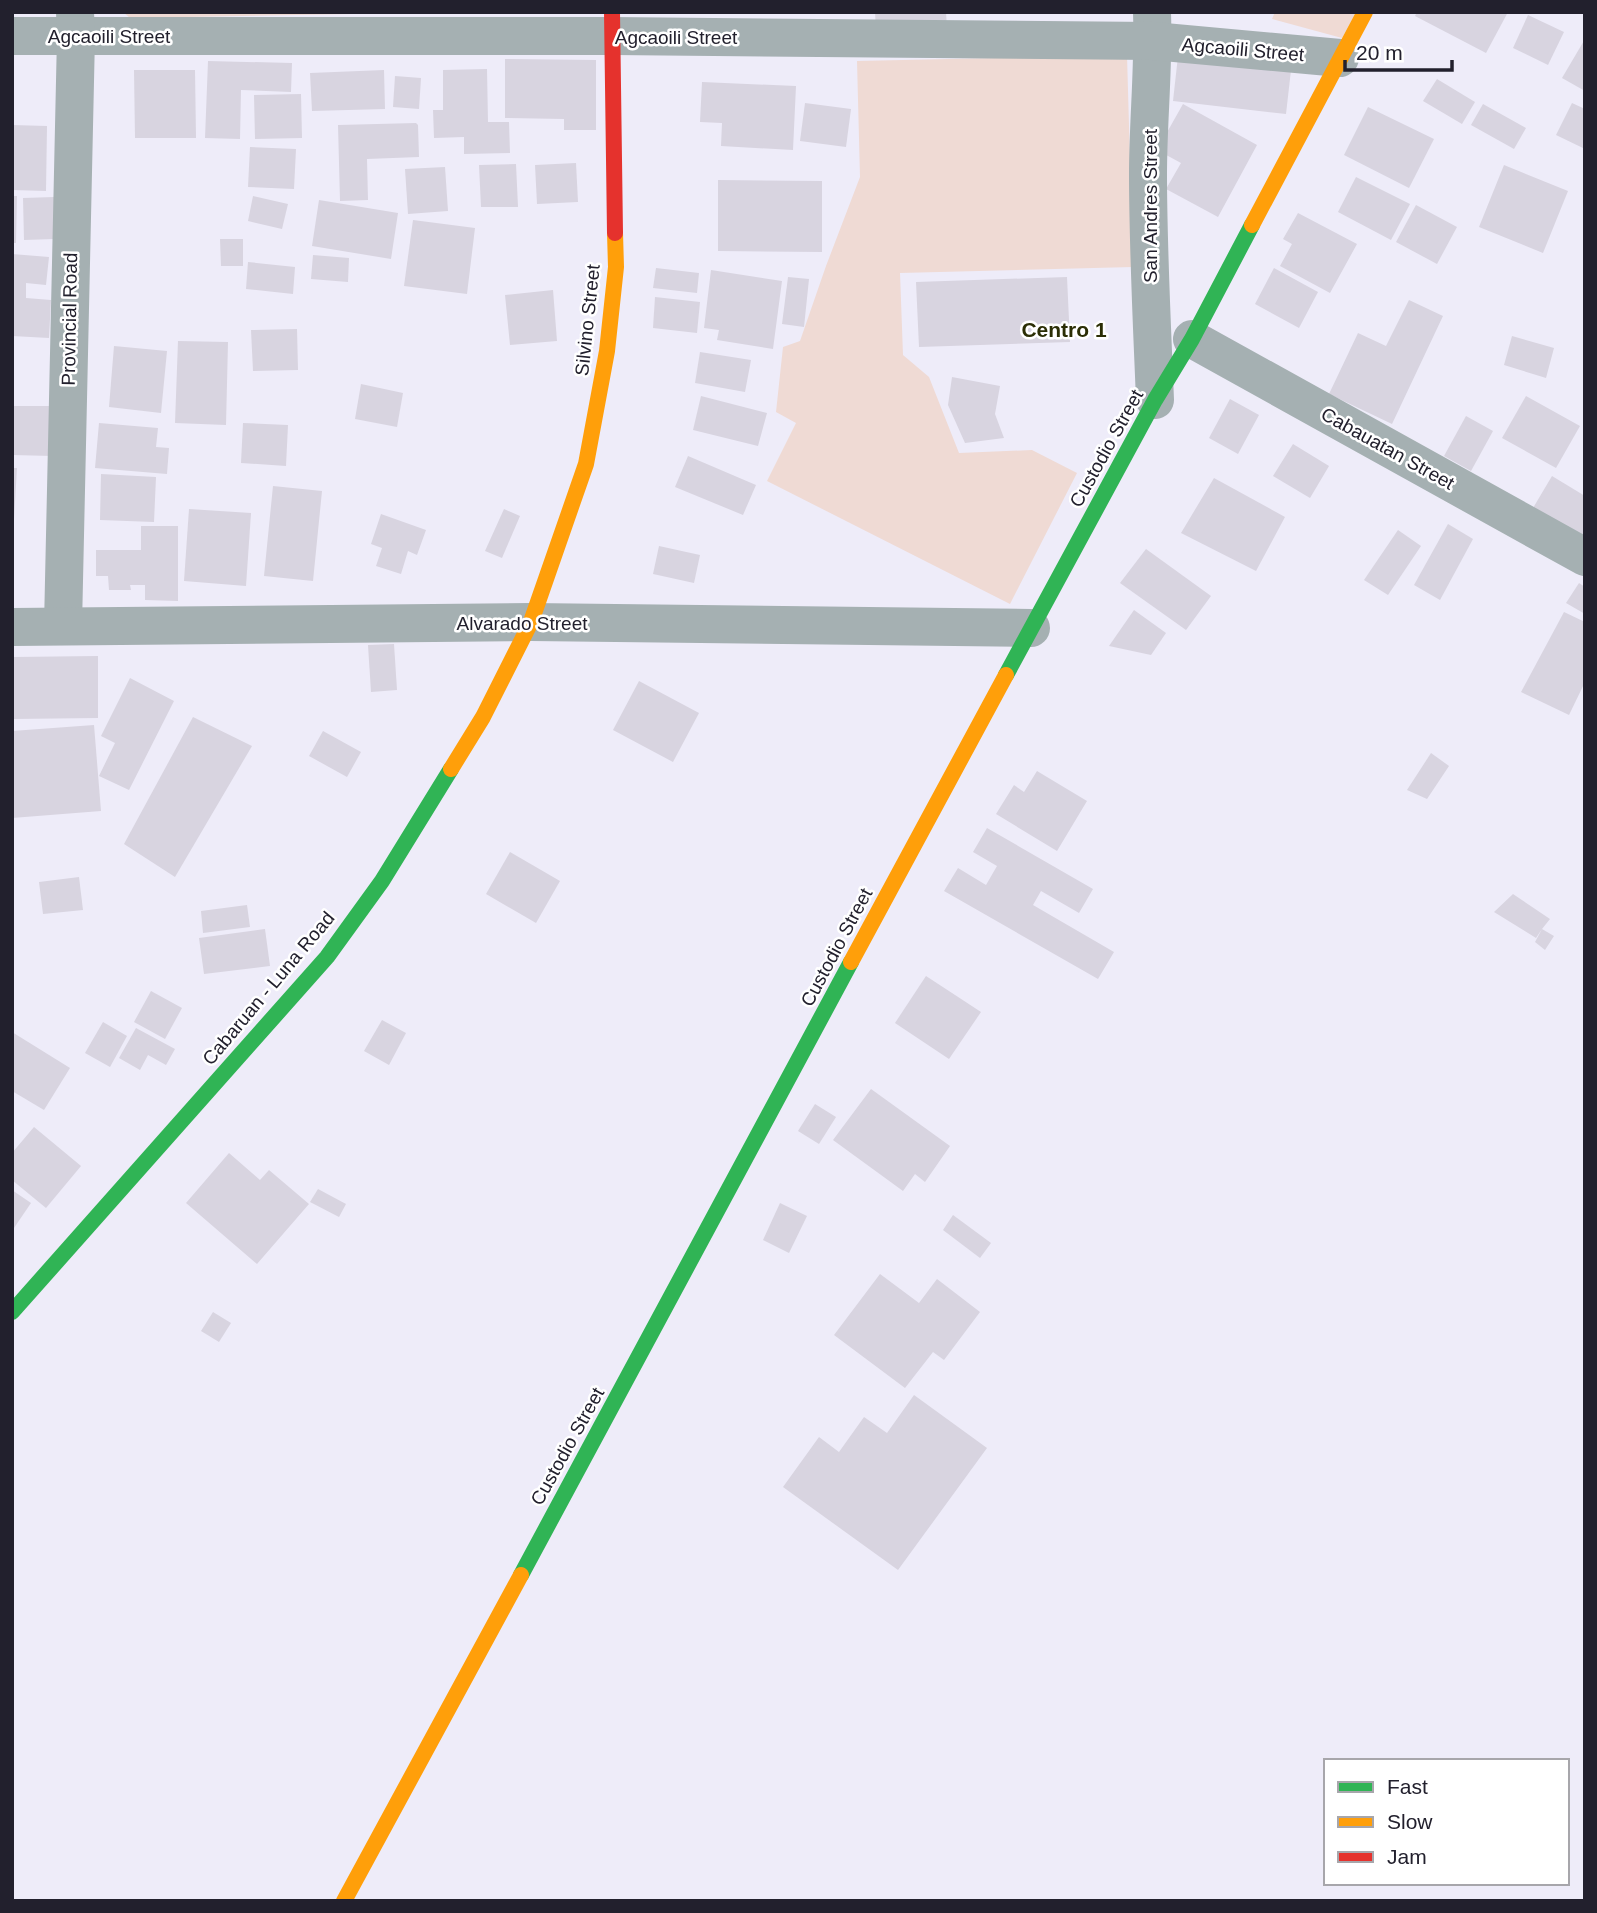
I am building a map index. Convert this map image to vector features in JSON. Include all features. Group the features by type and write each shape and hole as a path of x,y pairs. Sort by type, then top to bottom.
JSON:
{"street":[{"name":"Custodio Street","path":"344,1901 1031,628 1155,400 1192,339 1365,12"},
{"name":"Agcaoili Street","path":"12,36 75,24 1152,26 1340,58"},
{"name":"Provincial Road","path":"63,626 75,24"},
{"name":"Silvino Street","path":"531,622 586,464 607,351 616,267 612,24"},
{"name":"San Andres Street","path":"1152,26 1148,230 1155,400"},
{"name":"Cabauatan Street","path":"1192,339 1585,558"},
{"name":"Alvarado Street","path":"12,627 531,622 1031,628"},
{"name":"Cabaruan - Luna Road","path":"12,1312 327,957 382,881 483,718 531,622"}],"shaded area":[{"path":"123,12 468,12 130,18"},
{"path":"1275,12 1356,12 1342,38 1272,19"},
{"path":"1127,55 1133,267 900,273 903,355 929,377 959,453 1032,450 1077,473 1010,604 767,481 796,423 776,412 783,347 800,341 860,177 857,61"}],"building":[{"path":"875,12 946,12 947,29 876,30"},
{"path":"1417,12 1508,12 1486,53 1415,16"},
{"path":"1528,15 1564,32 1548,65 1513,48"},
{"path":"1585,39 1585,91 1562,78"},
{"path":"1178,56 1291,70 1286,114 1173,101"},
{"path":"505,59 596,60 596,130 564,130 564,119 505,118"},
{"path":"208,61 292,63 291,92 241,90 240,139 205,138"},
{"path":"487,69 488,122 509,122 510,153 464,154 464,137 434,138 433,110 443,110 443,70"},
{"path":"134,70 195,70 196,138 135,138"},
{"path":"384,70 385,109 312,111 310,73"},
{"path":"395,76 421,78 419,109 393,107"},
{"path":"1437,79 1475,102 1462,124 1423,101"},
{"path":"702,82 796,86 793,150 721,146 722,123 700,122"},
{"path":"301,94 302,138 255,139 254,95"},
{"path":"805,103 851,109 846,147 800,141"},
{"path":"1572,103 1585,109 1585,149 1556,135"},
{"path":"1183,104 1257,145 1218,217 1166,189 1181,163 1157,150"},
{"path":"1483,104 1526,128 1514,149 1471,125"},
{"path":"1368,107 1434,139 1409,188 1344,155"},
{"path":"416,123 419,157 367,159 368,200 340,201 338,125"},
{"path":"12,125 47,126 46,191 12,190"},
{"path":"250,147 296,149 294,189 248,187"},
{"path":"576,163 578,202 537,204 535,165"},
{"path":"516,164 518,207 481,207 479,165"},
{"path":"1504,165 1568,191 1543,253 1479,227"},
{"path":"445,167 448,211 408,214 405,169"},
{"path":"1356,177 1410,204 1391,240 1338,212"},
{"path":"718,180 822,181 822,252 718,251"},
{"path":"12,196 17,196 16,243 12,243"},
{"path":"253,196 288,204 282,229 248,221"},
{"path":"54,197 55,239 24,240 23,198"},
{"path":"319,200 398,213 391,259 312,246"},
{"path":"1416,205 1457,227 1437,264 1396,242"},
{"path":"1298,213 1357,244 1330,293 1280,266 1292,244 1283,239"},
{"path":"413,220 475,228 467,294 404,286"},
{"path":"220,239 243,239 243,266 221,266"},
{"path":"12,254 49,257 46,285 26,283 26,298 51,300 49,338 12,336"},
{"path":"313,255 349,258 348,282 311,279"},
{"path":"248,262 295,267 293,294 246,289"},
{"path":"656,268 699,273 697,293 653,288"},
{"path":"1274,268 1318,292 1299,328 1255,304"},
{"path":"711,270 782,281 773,349 717,340 719,330 704,328"},
{"path":"788,277 809,279 804,327 782,324"},
{"path":"1067,277 1070,342 919,347 916,282"},
{"path":"553,290 557,341 510,345 505,295"},
{"path":"655,297 700,302 697,333 653,328"},
{"path":"1409,300 1443,316 1392,424 1329,394 1358,333 1386,346"},
{"path":"297,329 298,370 253,371 251,330"},
{"path":"1512,336 1554,348 1546,378 1504,365"},
{"path":"178,341 228,342 226,425 175,423"},
{"path":"114,346 167,351 161,413 109,407"},
{"path":"700,352 751,360 745,392 695,383"},
{"path":"952,377 1000,386 995,414 1004,438 965,443 948,405"},
{"path":"361,384 403,393 397,427 355,419"},
{"path":"701,396 767,413 758,446 693,430"},
{"path":"1526,396 1580,426 1556,468 1502,438"},
{"path":"1230,399 1259,415 1238,454 1209,438"},
{"path":"12,406 52,406 52,456 12,455"},
{"path":"1466,416 1493,431 1471,471 1444,456"},
{"path":"99,423 158,428 156,447 169,448 167,474 95,468"},
{"path":"243,423 288,425 286,466 241,463"},
{"path":"1293,444 1329,466 1310,498 1273,476"},
{"path":"688,456 756,485 743,515 675,487"},
{"path":"12,468 17,468 14,519 12,519"},
{"path":"101,474 156,477 154,522 100,520"},
{"path":"1552,476 1585,496 1585,539 1533,508"},
{"path":"1214,478 1285,517 1256,571 1181,533"},
{"path":"273,486 322,491 313,581 264,576"},
{"path":"189,509 251,513 246,586 184,581"},
{"path":"504,509 520,516 502,558 485,551"},
{"path":"381,514 426,530 417,555 408,551 401,574 376,566 382,548 371,544"},
{"path":"1448,524 1473,539 1440,600 1414,585"},
{"path":"141,526 178,526 178,601 145,600 145,585 130,585 131,590 109,590 108,576 96,576 96,550 141,550"},
{"path":"1398,530 1421,546 1388,595 1364,580"},
{"path":"659,546 700,555 694,583 653,574"},
{"path":"1146,549 1211,596 1186,630 1120,583"},
{"path":"1579,583 1585,587 1585,614 1566,603"},
{"path":"1134,610 1166,633 1151,655 1109,646"},
{"path":"1564,612 1585,622 1585,682 1569,715 1521,692"},
{"path":"394,644 397,690 371,692 368,645"},
{"path":"98,656 98,718 13,719 13,657"},
{"path":"130,678 174,701 129,790 99,776 115,743 101,736"},
{"path":"639,681 699,713 673,762 613,730"},
{"path":"193,717 252,746 175,877 124,844"},
{"path":"94,725 101,811 12,818 12,731"},
{"path":"323,731 361,752 347,777 309,756"},
{"path":"1431,753 1449,766 1427,799 1407,790"},
{"path":"1037,771 1087,801 1057,851 996,814 1014,785 1024,792"},
{"path":"987,828 1093,889 1079,913 1041,891 1033,905 1114,952 1098,979 944,891 958,868 986,885 997,866 973,852"},
{"path":"510,852 560,881 536,923 486,894"},
{"path":"79,877 83,910 43,914 39,882"},
{"path":"1513,894 1550,919 1536,938 1494,912"},
{"path":"247,905 250,927 203,933 201,911"},
{"path":"265,929 270,966 204,974 199,938"},
{"path":"1542,929 1554,936 1545,950 1535,942"},
{"path":"926,976 981,1012 949,1059 895,1023"},
{"path":"151,991 182,1008 165,1039 134,1022"},
{"path":"382,1020 406,1033 389,1065 364,1051"},
{"path":"103,1022 127,1036 110,1067 85,1053"},
{"path":"136,1028 175,1049 166,1065 148,1055 140,1070 119,1058"},
{"path":"12,1032 70,1068 44,1110 12,1091"},
{"path":"871,1089 950,1146 925,1182 915,1174 903,1191 833,1140"},
{"path":"815,1104 836,1117 819,1144 798,1131"},
{"path":"34,1127 81,1166 46,1208 12,1180 12,1153"},
{"path":"229,1153 260,1180 269,1170 309,1204 257,1264 186,1203"},
{"path":"318,1189 346,1204 339,1217 310,1202"},
{"path":"12,1190 31,1203 14,1228 12,1227"},
{"path":"780,1203 807,1216 789,1253 763,1240"},
{"path":"953,1215 991,1243 980,1258 943,1230"},
{"path":"880,1274 919,1303 937,1279 980,1312 944,1360 933,1352 905,1388 834,1335"},
{"path":"213,1312 231,1323 219,1342 201,1331"},
{"path":"914,1395 987,1448 898,1570 783,1487 819,1437 839,1452 864,1417 887,1433"}],"traffic: fast":[{"path":"1006,675 1252,225"},
{"path":"12,1312 327,957 382,881 451,769"},
{"path":"521,1575 851,962"}],"traffic: slow":[{"path":"1252,225 1365,12"},
{"path":"451,769 483,717 531,622 586,464 607,351 616,267 615,233"},
{"path":"851,962 1006,675"},
{"path":"344,1901 521,1575"}],"traffic: jam":[{"path":"612,12 615,233"}],"district":[{"name":"Centro 1","path":"1064,330"}]}
